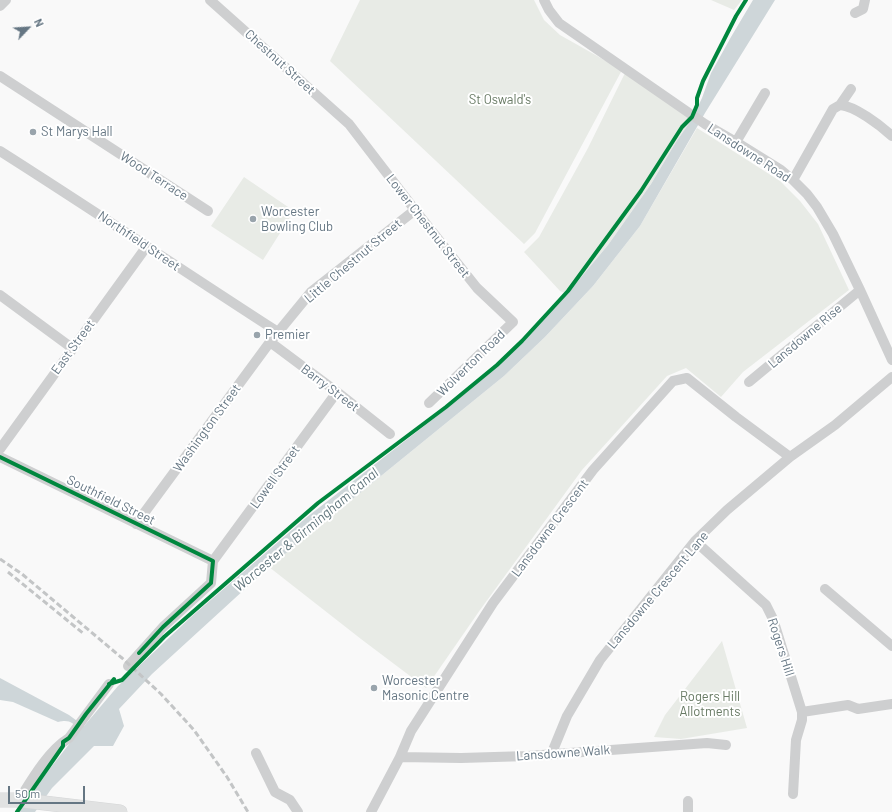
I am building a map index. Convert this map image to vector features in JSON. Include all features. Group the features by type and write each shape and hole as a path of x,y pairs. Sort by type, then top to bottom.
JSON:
{"main road":[{"path":"0,800 22,800 120,812"}],"street":[{"path":"0,6 6,0"},
{"name":"Chestnut Street","path":"210,0 349,124"},
{"name":"Lansdowne Road","path":"544,0 549,10 559,23 691,115 781,170 807,194 817,207 832,234 860,290 892,360"},
{"path":"855,13 863,9 865,0"},
{"name":"Wood Terrace","path":"0,76 208,211"},
{"path":"793,180 833,109 840,105 851,89"},
{"path":"736,142 765,93"},
{"path":"840,105 847,105 874,122 892,136"},
{"name":"Lower Chestnut Street","path":"349,124 477,288 513,322"},
{"name":"Northfield Street","path":"0,151 147,246 199,282 278,332"},
{"name":"Little Chestnut Street","path":"278,332 311,292 415,210"},
{"name":"East Street","path":"0,449 147,246"},
{"name":"Lansdowne Rise","path":"749,382 860,290"},
{"path":"0,295 72,348"},
{"name":"Wolverton Road","path":"429,403 513,322"},
{"name":"Washington Street","path":"136,524 278,332"},
{"name":"Barry Street","path":"270,342 390,434"},
{"name":"Lansdowne Crescent Lane","path":"551,755 567,716 600,660 695,541 728,510 790,457 835,425 892,377"},
{"name":"Lansdowne Crescent","path":"371,812 400,757 411,731 493,603 593,470 673,381 687,378 790,457"},
{"name":"Lowell Street","path":"213,561 337,392"},
{"name":"Southfield Street","path":"0,457 213,561"},
{"name":"Rogers Hill","path":"695,541 766,605 774,619 802,712"},
{"path":"128,666 162,627 211,583 213,561"},
{"path":"825,589 892,646"},
{"path":"22,800 38,769 63,742 69,738 109,684"},
{"path":"793,794 796,740 802,720 802,712 848,704 858,709 892,704"},
{"name":"Lansdowne Walk","path":"400,757 461,758 551,755 707,743 726,745"},
{"path":"256,753 275,792 290,800 298,812"},
{"path":"688,801 688,812"}],"green space":[{"name":"St Oswald's","path":"360,0 534,0 544,20 560,35 622,70 535,233 524,244 330,61"},
{"path":"711,0 742,0 734,10"},
{"path":"625,73 692,119 676,142 651,184 608,245 567,294 560,291 524,252 539,237 588,148"},
{"path":"697,128 780,181 800,201 818,224 849,290 743,372 721,397 686,368 667,376 582,470 480,610 426,688 269,567 504,376 545,337 593,286 640,226"},
{"name":"Worcester Bowling Club","path":"244,177 294,211 263,260 211,226"},
{"name":"Rogers Hill Allotments","path":"722,641 747,728 681,739 654,737 665,715"}],"water":[{"name":"Worcester & Birmingham Canal","path":"753,0 775,0 705,113 640,226 593,286 545,337 504,376 269,567 152,674 119,709 124,726 113,746 94,746 52,788 35,812 19,812 48,771 81,729 70,722 58,722 13,702 0,700 0,678 69,715 84,726 118,686 191,617 307,517 455,402 515,350 567,294 608,245 651,184 676,142 692,119 702,98 711,73"}],"railway":[{"path":"0,559 22,574 122,658 161,694 194,730 227,777 248,812"},
{"path":"8,572 84,634"}],"cycle path":[{"path":"109,684 122,680 164,637 318,503 446,407 497,365 522,341 568,291 641,191 682,127 692,117 697,105 697,98 703,81 736,16 746,0"},
{"path":"0,457 213,561 211,583 163,627 139,653"},
{"path":"17,812 63,746 63,742 69,738 114,679"}],"place":[{"name":"St Marys Hall","path":"33,132"},
{"name":"Worcester Bowling Club","path":"253,219"},
{"name":"Premier","path":"257,335"},
{"name":"Worcester Masonic Centre","path":"374,688"}]}
